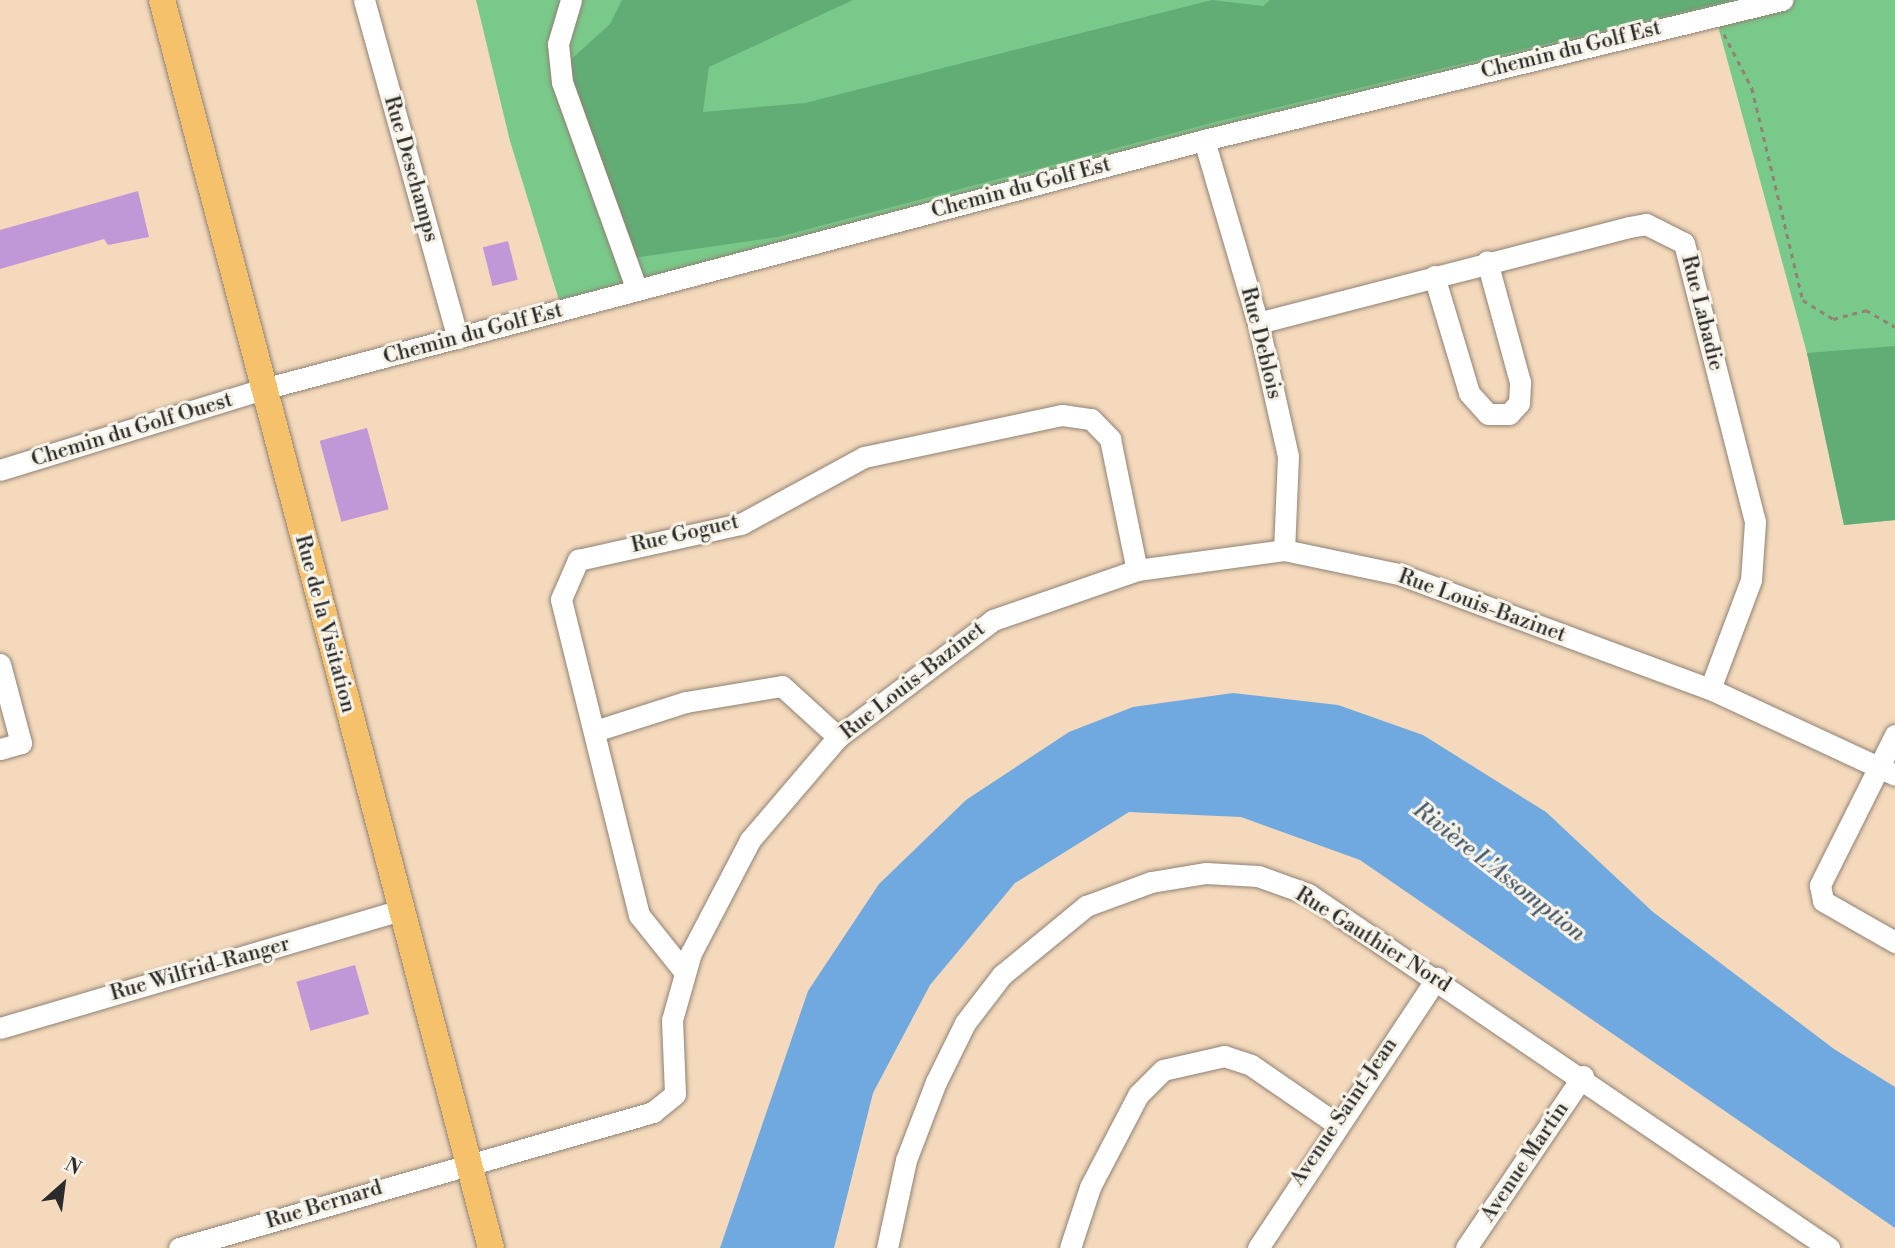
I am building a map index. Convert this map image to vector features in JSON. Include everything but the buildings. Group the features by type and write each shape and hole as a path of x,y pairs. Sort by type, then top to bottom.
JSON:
{"main road":[{"name":"Rue de la Visitation","path":"162,0 491,1248"}],"street":[{"name":"Rue Deschamps","path":"364,0 458,338"},
{"path":"571,0 558,44 562,82 637,290"},
{"name":"Chemin du Golf Est","path":"263,390 1713,8 1782,0"},
{"name":"Rue Deblois","path":"1204,140 1258,323 1288,456 1284,550"},
{"name":"Rue Labadie","path":"1258,323 1487,261 1646,224 1684,243 1755,522 1751,580 1710,689"},
{"path":"1434,276 1469,393 1488,414 1509,414 1519,403 1520,382 1487,261"},
{"name":"Chemin du Golf Ouest","path":"0,470 263,390"},
{"name":"Rue Goguet","path":"683,970 639,915 598,730 561,599 578,560 741,524 864,457 1062,415 1091,419 1110,439 1137,570"},
{"name":"Rue Louis-Bazinet","path":"468,1161 653,1112 675,1094 673,1020 683,970 750,840 838,737 993,620 1137,570 1284,550 1399,574 1710,689 1895,775"},
{"path":"0,664 21,743 0,749"},
{"path":"598,730 686,702 782,686 838,737"},
{"path":"1895,735 1875,765 1820,885 1824,901 1895,942"},
{"name":"Rue Gauthier Nord","path":"887,1248 906,1160 965,1023 1002,975 1086,906 1150,882 1206,873 1258,876 1308,894 1583,1076 1829,1248"},
{"name":"Rue Wilfrid-Ranger","path":"0,1028 401,910"},
{"name":"Avenue Saint-Jean","path":"1258,1248 1335,1123 1437,978"},
{"path":"1070,1248 1090,1187 1138,1095 1163,1070 1224,1056 1251,1065 1335,1123"},
{"name":"Avenue Martin","path":"1466,1248 1583,1076"},
{"name":"Rue Bernard","path":"180,1248 468,1161"}],"path":[{"path":"1713,8 1752,88 1802,300 1833,319 1866,310 1895,327"}],"green space":[{"path":"476,0 1895,0 1895,520 1844,525 1807,353 1715,15 562,310 510,141"},
{"path":"622,0 853,0 709,67 703,112 805,103 1212,0 1263,6 1270,0 1732,0 1219,121 778,237 633,258 566,64 610,24"},
{"path":"1895,346 1895,520 1844,525 1807,353"}],"water":[{"name":"Rivière L'Assomption","path":"1233,693 1338,705 1423,735 1546,812 1653,912 1834,1049 1895,1087 1895,1228 1360,860 1241,817 1129,812 1015,883 930,985 873,1093 834,1248 720,1248 808,991 879,884 966,800 1069,732 1133,707"}]}
